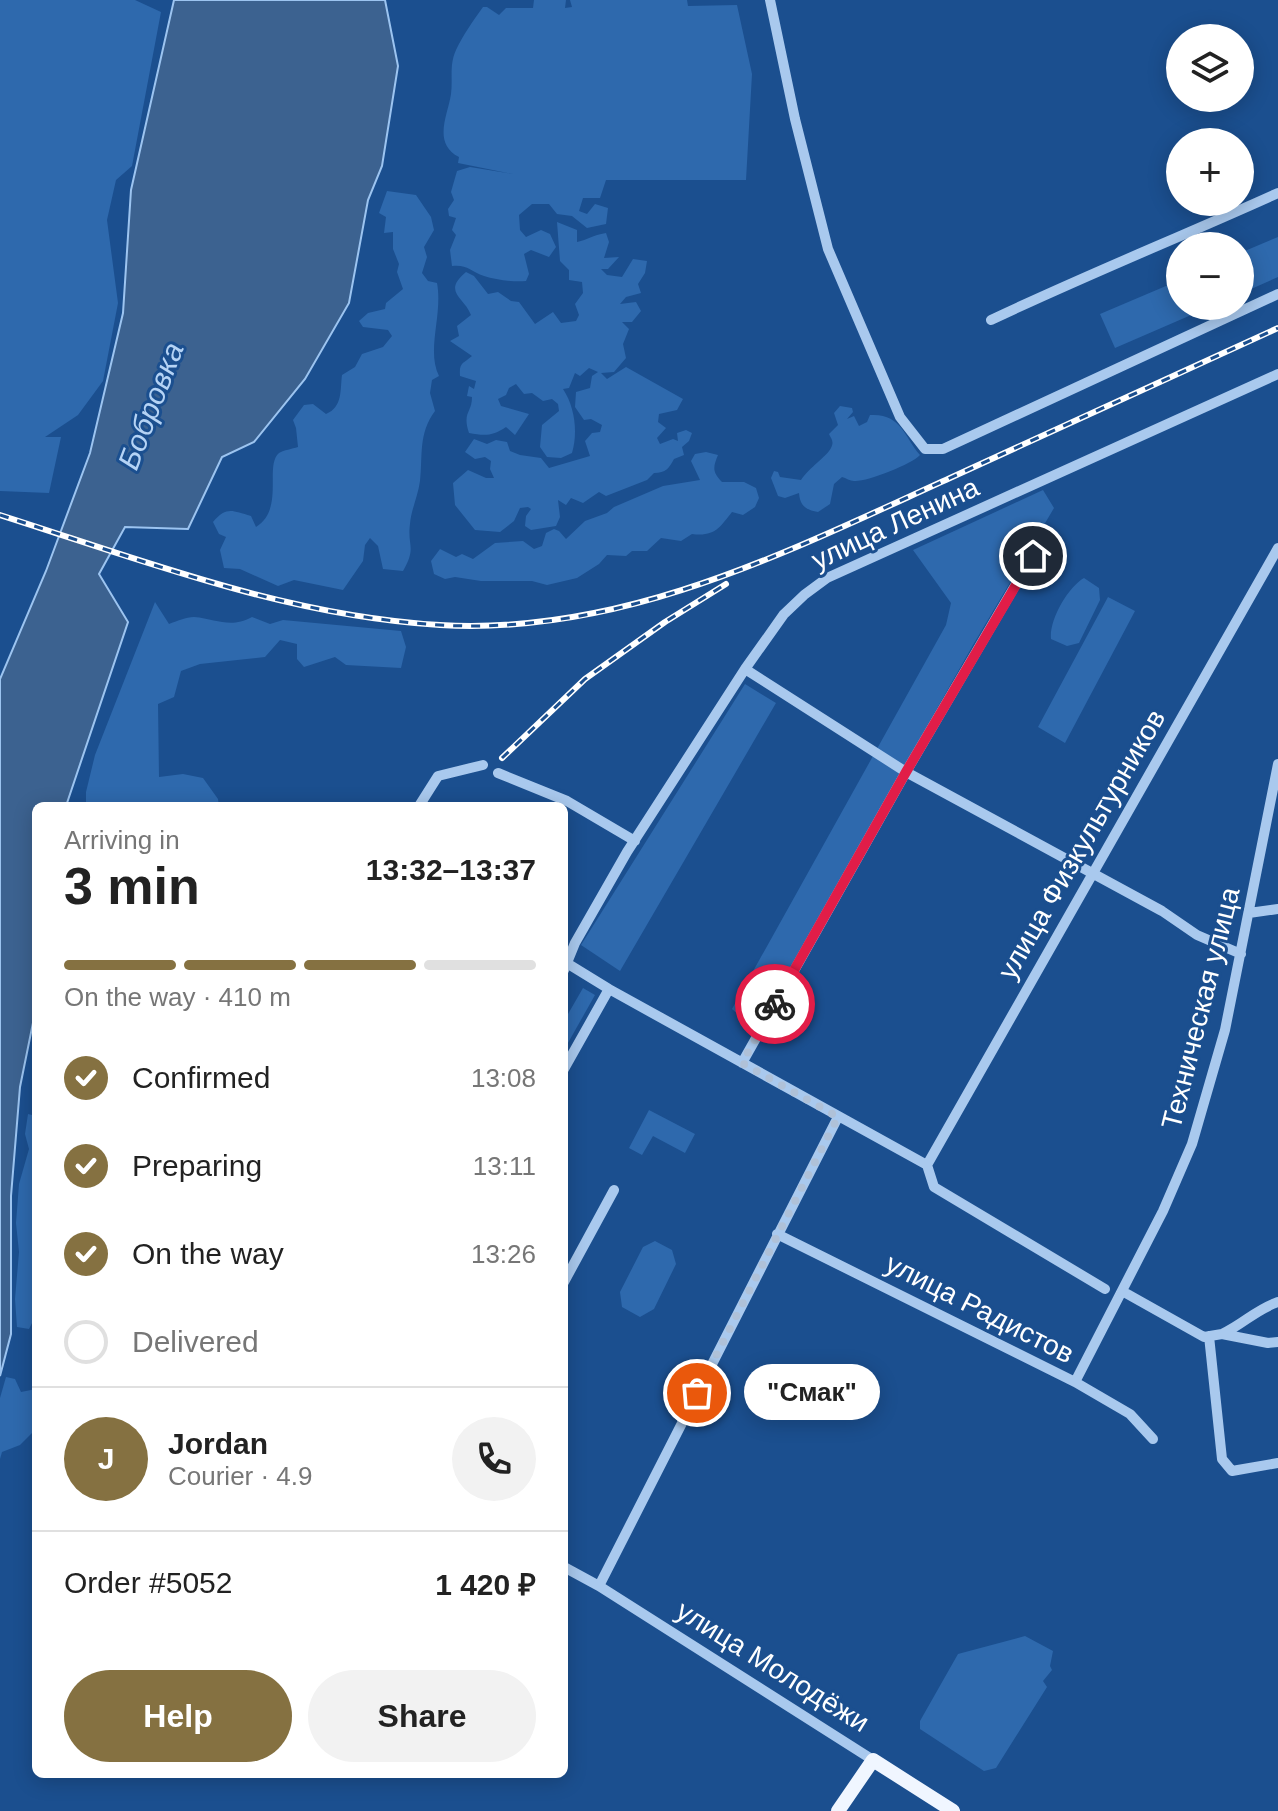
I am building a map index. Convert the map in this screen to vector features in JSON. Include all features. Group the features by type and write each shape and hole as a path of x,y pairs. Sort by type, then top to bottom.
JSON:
{"main road":[{"path":"838,1811 873,1760"},
{"name":"улица Молодёжи","path":"873,1760 953,1811"}],"street":[{"path":"770,0 795,119 828,249 900,417 925,449 943,449 1278,294"},
{"path":"991,320 1093,272 1159,247 1278,193"},
{"name":"улица Ленина","path":"568,958 635,841 745,669 784,614 804,595 827,578 1278,374"},
{"path":"742,1063 906,772 1047,531"},
{"name":"улица Физкультурников","path":"927,1165 1278,548"},
{"path":"745,669 906,772 1162,911 1197,935 1241,954"},
{"name":"Техническая улица","path":"1075,1382 1163,1211 1192,1144 1225,1030 1278,764"},
{"path":"422,802 438,776 483,765"},
{"path":"498,773 567,801 635,841"},
{"path":"1249,913 1278,909"},
{"path":"568,967 927,1165 934,1187 1105,1289"},
{"path":"568,1062 609,989"},
{"path":"599,1586 838,1117"},
{"path":"568,1275 614,1190"},
{"name":"улица Радистов","path":"777,1234 1075,1382 1130,1414 1153,1439"},
{"path":"1122,1291 1204,1337 1222,1334 1246,1323 1258,1309 1278,1302"},
{"path":"1222,1334 1268,1343 1278,1342"},
{"path":"1209,1336 1222,1459 1232,1471 1278,1463"},
{"name":"улица Молодёжи","path":"568,1569 873,1760"}],"shaded area":[{"path":"0,0 135,0 161,12 132,166 116,180 107,220 118,303 103,381 78,415 45,437 61,437 49,493 0,491"},
{"path":"534,0 566,0 565,8 572,7 570,0 687,0 688,6 737,5 752,74 746,180 606,180 600,198 583,198 579,211 587,214 595,204 608,208 606,224 587,228 572,216 557,214 549,204 532,204 519,215 520,230 526,237 541,230 550,234 556,247 549,257 531,250 524,254 529,274 526,281 510,281 452,266 450,250 456,235 452,230 456,218 449,216 448,209 454,200 451,192 457,171 470,167 513,174 458,163 459,157 446,144 444,128 454,56 483,7 499,15 506,8 533,8"},
{"path":"387,191 416,195 431,217 434,230 424,247 427,257 422,273 428,281 437,283 438,295 434,355 439,376 432,380 430,393 435,411 422,445 420,481 409,531 411,551 407,563 403,571 383,569 378,546 370,538 365,545 363,561 343,590 294,580 278,586 240,569 224,568 220,550 226,537 219,534 213,522 230,511 251,516 256,527 265,519 272,499 275,459 279,453 298,447 293,420 304,405 313,404 326,414 331,411 340,398 342,375 355,367 362,354 383,347 392,336 388,330 363,327 359,321 368,313 385,309 386,303 403,289 397,272 399,264 393,249 393,232 384,233 386,217 379,213"},
{"path":"557,222 577,230 577,242 606,233 609,242 604,258 619,257 608,269 601,269 607,275 622,277 633,259 647,261 645,273 638,284 641,293 626,297 620,304 636,302 641,311 632,322 622,322 629,329 623,344 626,358 614,372 601,373 607,379 626,367 683,399 677,410 659,414 658,422 666,428 657,438 660,444 673,439 678,441 677,433 686,430 692,433 682,447 684,455 647,480 606,496 599,492 583,503 571,498 566,505 558,500 560,517 556,526 531,530 525,526 531,509 528,507 520,508 514,521 500,532 475,530 455,505 453,483 468,470 494,478 491,461 485,457 475,459 465,452 474,439 487,444 496,440 507,442 510,451 541,458 549,468 590,456 585,441 592,433 600,432 602,425 591,419 584,420 575,407 576,392 590,388 592,376 598,372 589,368 580,376 575,373 569,388 563,389 574,420 572,453 561,458 547,457 540,447 542,425 559,411 558,404 552,399 543,401 532,393 524,394 516,384 498,399 501,406 529,414 515,435 506,427 489,434 469,433 467,426 472,397 467,396 469,386 474,389 476,381 460,376 460,368 472,356 450,341 459,336 457,326 471,315 455,290 456,285 466,272 474,276 488,294 498,292 511,301 519,302 535,324 553,312 561,323 576,321 579,315 575,304 583,293 582,282 569,280 569,270 560,261"},
{"path":"1278,237 1278,277 1254,288 1254,247"},
{"path":"1166,286 1166,320 1180,320 1115,348 1100,314"},
{"path":"840,406 852,408 853,412 847,419 854,416 859,426 867,422 870,415 889,418 901,427 920,455 869,479 854,481 842,477 834,484 830,504 818,512 804,507 799,493 785,498 778,496 771,478 774,471 780,477 801,480 831,448 829,434 838,425 834,413"},
{"path":"706,452 718,455 714,469 722,482 744,482 756,488 759,498 755,507 743,515 732,512 712,532 692,534 681,541 661,538 647,551 632,551 626,556 607,555 577,578 547,585 532,581 445,579 434,574 431,561 440,549 456,557 462,554 473,559 495,543 523,541 534,549 542,546 546,533 554,529 566,539 585,521 614,507 663,486 700,480 691,461 695,454"},
{"path":"1043,490 1054,508 755,1029 732,1009 946,625 951,603 913,550"},
{"path":"1084,578 1099,588 1100,600 1079,643 1067,646 1051,639 1053,623 1066,596"},
{"path":"1108,597 1135,611 1065,743 1038,727"},
{"path":"155,602 169,624 191,617 230,623 252,617 270,624 283,620 401,631 406,647 401,668 346,665 335,657 304,667 297,659 297,644 280,640 265,657 200,664 181,671 174,697 158,704 159,777 183,774 203,778 218,802 86,802 95,755"},
{"path":"745,684 776,703 620,971 581,945"},
{"path":"583,988 595,995 568,1043 568,1014"},
{"path":"649,1110 695,1134 685,1153 653,1136 642,1155 629,1148"},
{"path":"28,1114 32,1115 32,1323 29,1329 17,1327 15,1299 19,1184 29,1149 25,1134"},
{"path":"655,1241 672,1250 676,1264 654,1309 640,1317 622,1307 620,1292 643,1247"},
{"path":"6,1377 15,1379 21,1392 32,1390 32,1433 20,1445 2,1452 0,1459 0,1398"},
{"path":"1025,1636 1053,1651 1052,1670 1043,1681 1047,1687 996,1768 984,1771 920,1729 920,1721 958,1654"}],"water":[{"name":"Бобровка","path":"174,0 385,0 398,66 382,166 368,200 349,303 305,379 254,442 222,457 188,529 125,527 99,574 128,622 67,802 32,802 32,1028 20,1087 11,1196 11,1334 0,1376 0,679 46,571 90,453 123,313 131,190"}],"railway":[{"path":"0,515 217,584 383,620 440,625 508,625 574,617 639,603 766,559 1278,328"},
{"path":"502,758 585,679 665,622 726,584"}],"way so far":[{"path":"697,1393 838,1117 742,1063 775,1004"}],"place":[{"name":"\"Смак\"","path":"697,1393"}],"route":[{"path":"775,1004 1033,556"}]}
